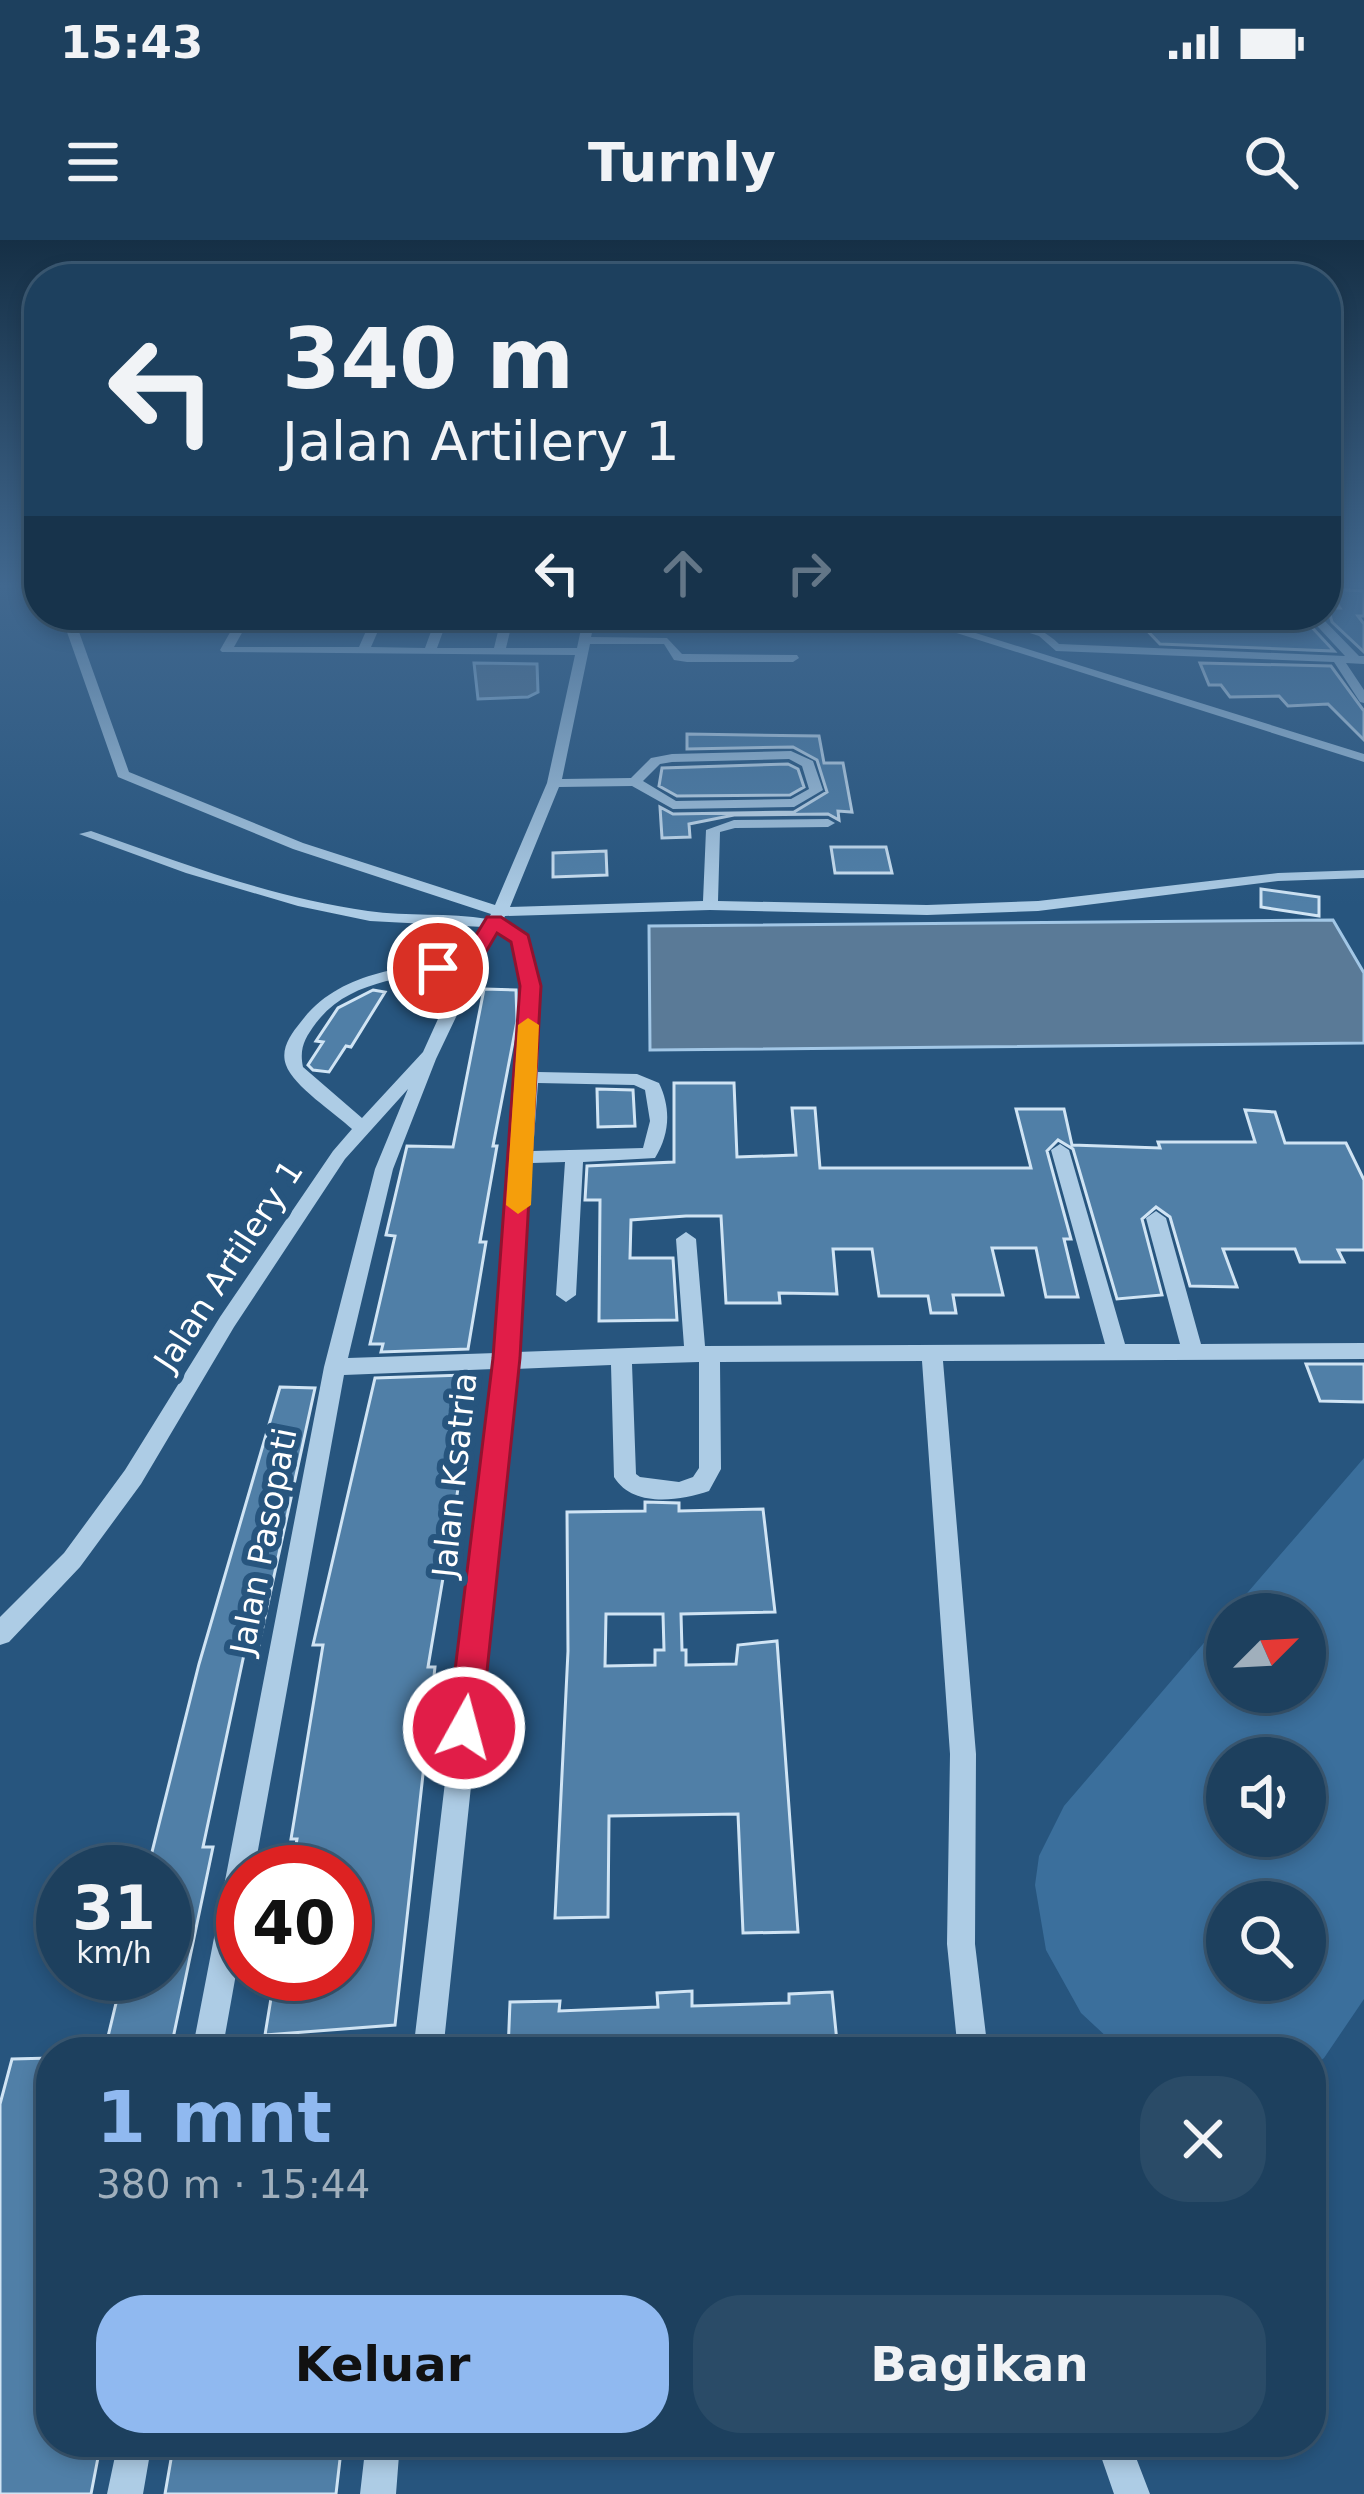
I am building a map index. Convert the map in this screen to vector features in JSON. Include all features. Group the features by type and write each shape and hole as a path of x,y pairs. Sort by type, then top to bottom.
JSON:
{"street":[{"path":"95,694 123,774 298,846 497,917"},
{"name":"Jalan Artilery 1","path":"0,1634 73,1560 133,1477 227,1322 363,1129 430,1054 472,958 497,917 554,783 574,694"},
{"path":"1160,694 1364,758"},
{"path":"554,783 635,782 673,805 794,803 815,790 808,764 791,755 656,761 635,782"},
{"path":"710,905 712,830 734,824 828,824"},
{"path":"86,834 312,906 370,916 497,917 710,905 927,910 1038,906 1278,877 1364,874"},
{"name":"Jalan Ksatria","path":"430,2037 506,1358 522,1157 526,957 521,939 497,917"},
{"path":"363,1129 326,1092 302,1079 294,1066 292,1046 307,1022 341,987 358,980 401,976 472,958"},
{"name":"Jalan Pasopati","path":"211,2037 334,1367 384,1169 430,1054"},
{"path":"522,1157 574,1160 649,1154 656,1144 659,1100 653,1087 638,1080 526,1077"},
{"path":"1060,1150 1116,1348"},
{"path":"566,1294 574,1160"},
{"path":"1156,1218 1192,1348"},
{"path":"621,1355 626,1477 634,1486 679,1491 701,1484 710,1469 702,1354 686,1238"},
{"path":"334,1367 621,1355 1116,1348 1364,1351"},
{"path":"932,1353 963,1754 961,1944 971,2037"},
{"path":"125,2494 132,2457"},
{"path":"377,2494 381,2457"},
{"path":"1118,2457 1132,2494"}],"shaded area":[{"path":"477,694 534,694 528,697 478,699"},
{"path":"1333,920 1364,973 1364,1043 650,1050 649,926"},
{"path":"1364,1458 1364,1999 1326,2055 1326,2037 1107,2037 1081,2013 1046,1950 1035,1885 1039,1856 1064,1806 1206,1640 1206,1713 1326,1713 1326,1593 1247,1593"}],"building":[{"path":"1352,694 1364,711 1364,740 1328,704 1288,706 1279,696 1230,697"},
{"path":"687,734 819,736 824,763 843,763 852,812 838,811 839,820 828,814 734,815 689,824 690,837 662,838 660,807 673,814 794,812 827,792 817,760 793,747 687,749"},
{"path":"788,764 798,769 804,787 790,795 677,796 659,786 662,768"},
{"path":"831,847 886,847 892,873 835,873"},
{"path":"606,851 607,875 553,877 553,853"},
{"path":"1261,889 1319,897 1319,916 1261,907"},
{"path":"484,989 516,990 517,1021 493,1146 497,1146 480,1242 486,1242 468,1349 381,1352 383,1344 370,1344 395,1236 386,1235 407,1146 453,1147"},
{"path":"373,990 385,992 351,1047 346,1046 329,1072 313,1070 308,1065 323,1042 316,1041 338,1008"},
{"path":"674,1083 734,1083 737,1157 796,1155 792,1108 815,1108 820,1168 1031,1168 1016,1109 1064,1109 1072,1145 1160,1148 1158,1142 1255,1142 1245,1110 1275,1112 1285,1143 1346,1143 1364,1180 1364,1250 1338,1250 1344,1262 1300,1262 1295,1249 1223,1249 1237,1287 1190,1286 1170,1217 1156,1207 1142,1219 1162,1295 1117,1299 1073,1149 1058,1140 1047,1151 1071,1239 1064,1239 1078,1297 1046,1297 1036,1248 992,1248 1003,1295 953,1295 956,1313 931,1313 928,1296 879,1296 872,1249 833,1249 837,1294 779,1293 780,1303 726,1303 721,1216 686,1216 631,1220 630,1258 673,1258 677,1320 599,1321 600,1200 585,1200 587,1166 674,1162"},
{"path":"597,1089 633,1090 635,1126 598,1127"},
{"path":"1306,1364 1364,1364 1364,1402 1320,1401"},
{"path":"464,1375 462,1381 476,1382 428,1667 435,1667 395,2025 265,2035 271,2001 372,2001 372,1845 296,1845 297,1839 291,1839 323,1645 313,1645 375,1378"},
{"path":"280,1387 315,1388 259,1645 246,1645 203,1847 213,1847 192,1948 192,1845 154,1845 199,1664"},
{"path":"645,1502 679,1503 679,1511 763,1509 775,1612 681,1614 682,1650 686,1650 686,1665 736,1664 738,1645 777,1641 798,1932 743,1933 738,1814 609,1816 608,1917 555,1918 568,1651 567,1512 645,1511","holes":["606,1614 663,1614 664,1650 655,1650 655,1665 605,1666"]},
{"path":"692,1991 692,2006 789,2003 789,1994 832,1992 836,2037 509,2037 510,2002 560,2001 559,2011 658,2007 657,1993"},
{"path":"117,2001 181,2001 173,2037 108,2037"},
{"path":"36,2058 36,2457 98,2457 91,2494 0,2494 0,2104 12,2059"},
{"path":"171,2457 340,2457 336,2494 165,2494"}],"slow traffic":[{"path":"518,1205 528,1025"}],"route":[{"path":"438,968 472,958 494,922 509,927 521,939 530,986 506,1358 464,1728"}]}
